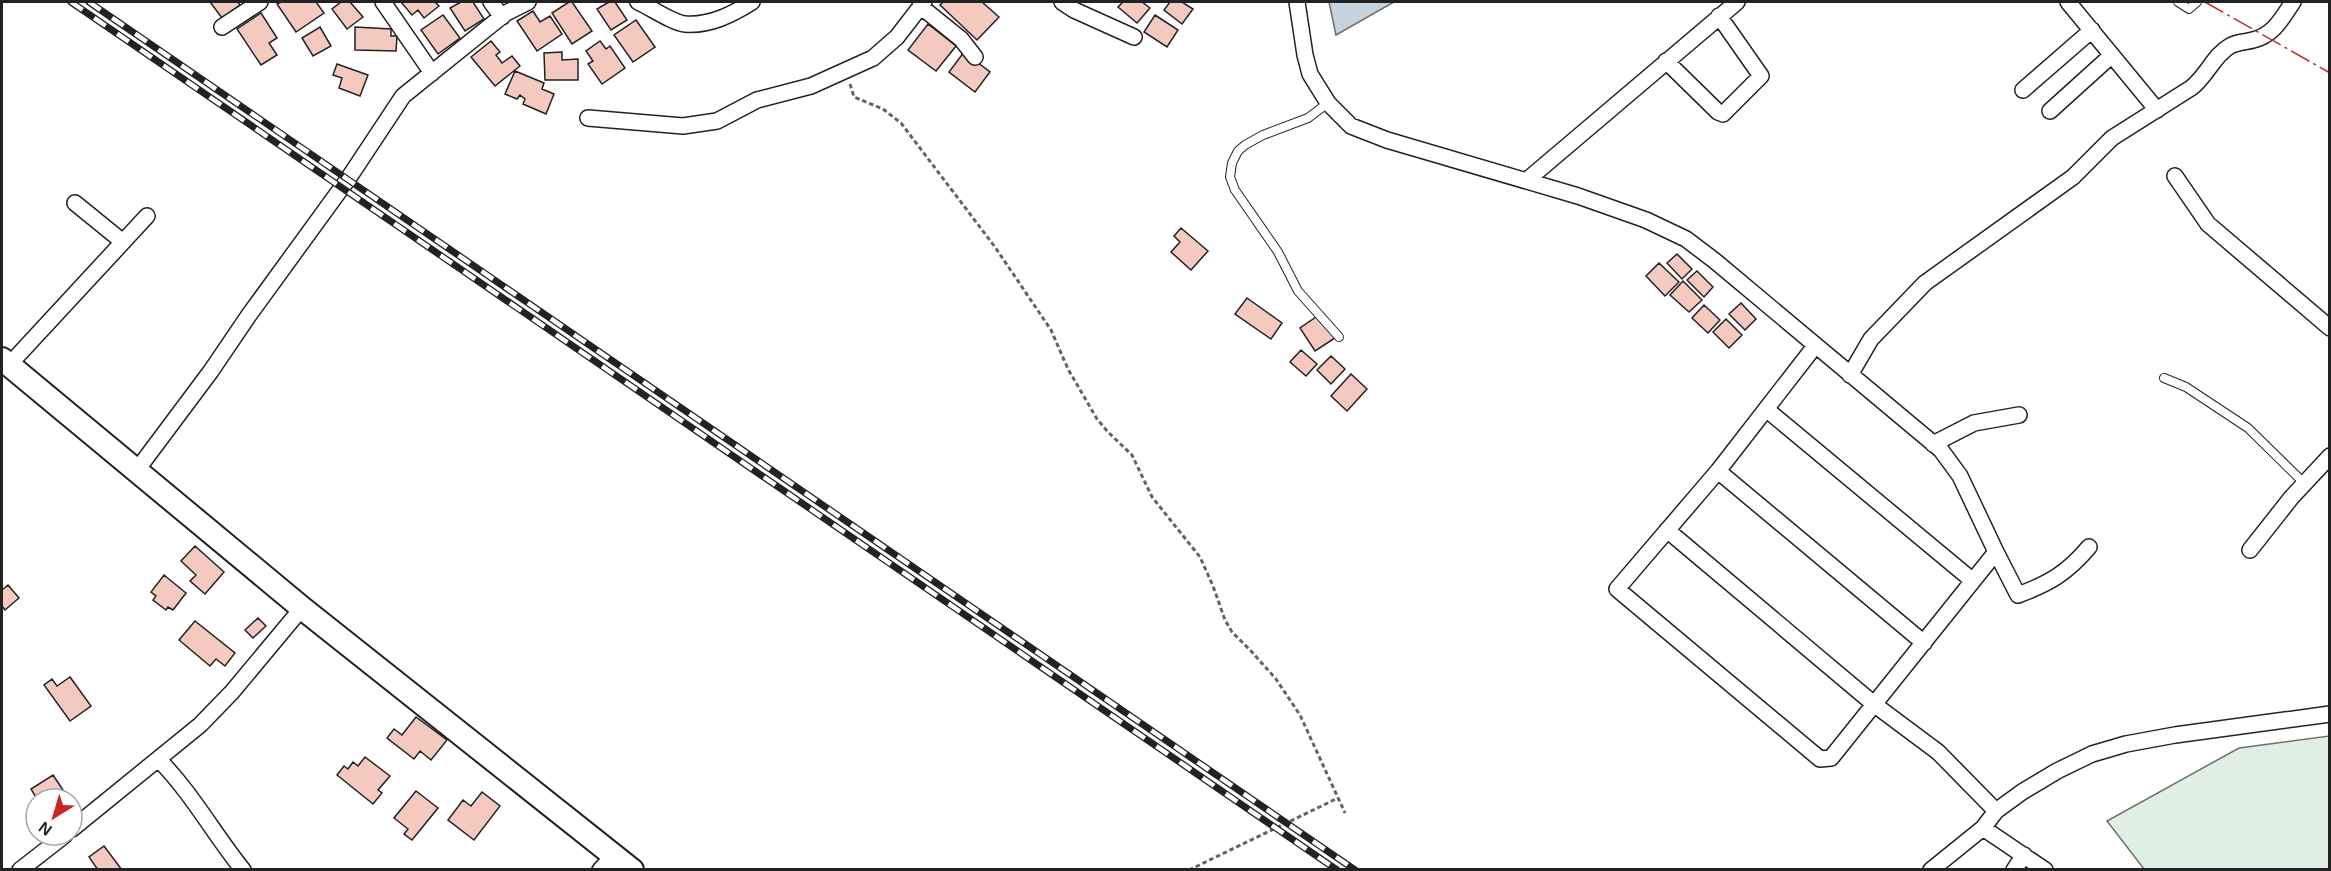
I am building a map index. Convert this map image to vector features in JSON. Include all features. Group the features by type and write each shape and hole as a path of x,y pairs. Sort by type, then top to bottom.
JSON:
{"street":[{"path":"222,27 260,2"},
{"path":"383,2 432,72"},
{"path":"491,2 502,17"},
{"path":"137,470 348,179 403,96 515,7 528,2"},
{"path":"638,2 684,24 731,15 752,2"},
{"path":"1062,2 1074,10 1134,37"},
{"path":"1298,2 1305,55 1310,74 1328,103 1342,118 1366,133 1633,215 1686,239 1941,450 1960,476 2018,595 2041,586 2072,568 2089,547"},
{"path":"1526,181 1737,2"},
{"path":"2070,2 2157,110"},
{"path":"1850,375 1871,339 1925,283 2073,177 2112,138 2181,96 2200,81 2231,45 2255,40 2273,30 2293,2"},
{"path":"588,118 683,126 708,124 726,118 763,98 822,82 873,58 886,49 922,4 961,39 975,57"},
{"path":"1666,61 1718,112 1723,114 1761,76 1719,16"},
{"path":"2023,90 2092,30"},
{"path":"2050,111 2112,54"},
{"path":"2175,176 2208,224 2330,328"},
{"path":"75,202 123,242"},
{"path":"147,216 5,362 616,865"},
{"path":"1815,346 1718,471 1617,589 1820,759 1831,758 1996,552"},
{"path":"1766,409 1973,581"},
{"path":"1933,444 1974,423 2019,415"},
{"path":"2250,550 2304,483 2330,456"},
{"path":"1718,471 1924,643"},
{"path":"1667,530 1875,705 1938,752 1996,812"},
{"path":"84,819 200,725 232,692 302,608"},
{"path":"1931,870 1983,828 1996,812 2040,780 2092,754 2126,744 2175,735 2330,714"},
{"path":"159,760 172,772 223,846 243,870"},
{"path":"1983,828 2045,870"},
{"path":"20,870 50,847"},
{"path":"2014,870 2024,855"}],"lane":[{"path":"2178,2 2189,9 2197,2"},
{"path":"1328,103 1308,118 1263,135 1245,145 1238,151 1232,163 1230,177 1235,190 1278,252 1298,291 1339,337"},
{"path":"2164,378 2186,387 2248,428 2304,483"}],"path":[{"path":"848,68 854,97 884,109 901,123 995,247 1044,319 1068,369 1097,419 1132,455 1152,498 1200,557 1232,632 1276,679 1300,715 1345,813"},
{"path":"1189,870 1338,798"}],"green space":[{"path":"2329,736 2329,869 2144,869 2107,821 2239,748"}],"shaded area":[{"path":"1329,2 1394,2 1336,35"}],"building":[{"path":"210,2 238,2 240,5 222,18"},
{"path":"316,2 324,13 296,32 277,4"},
{"path":"341,2 350,2 363,17 347,29 332,9"},
{"path":"401,2 435,2 439,6 424,18 418,10 412,15"},
{"path":"461,2 473,2 484,19 465,31 450,8"},
{"path":"572,2 592,31 572,44 552,13"},
{"path":"609,2 615,2 627,20 611,30 597,9"},
{"path":"943,2 982,2 999,17 977,40 940,5"},
{"path":"1123,2 1142,2 1150,8 1137,23 1118,7"},
{"path":"1170,2 1182,2 1193,9 1182,24 1164,10"},
{"path":"533,11 540,22 550,16 562,34 537,51 517,21"},
{"path":"261,13 277,38 269,43 277,55 261,65 237,29"},
{"path":"443,15 460,38 438,54 421,30"},
{"path":"1155,15 1178,30 1167,47 1144,32"},
{"path":"636,20 655,47 633,62 614,35"},
{"path":"928,24 956,46 936,71 908,50"},
{"path":"320,27 331,46 313,56 302,38"},
{"path":"355,27 391,29 391,36 397,36 396,51 355,50"},
{"path":"491,41 500,52 496,55 502,63 512,56 520,66 495,86 471,57"},
{"path":"600,41 606,49 610,46 625,68 602,84 588,64 593,61 586,51"},
{"path":"562,52 562,60 578,59 578,80 545,80 544,53"},
{"path":"964,52 990,72 975,92 949,72"},
{"path":"337,64 368,75 360,96 339,88 342,78 333,75"},
{"path":"515,71 544,83 542,89 554,94 546,114 523,104 525,99 520,95 517,99 505,94"},
{"path":"1181,228 1208,251 1191,270 1171,252 1180,242 1174,236"},
{"path":"1677,254 1692,269 1682,279 1667,263"},
{"path":"1659,263 1679,282 1665,296 1646,276"},
{"path":"1697,271 1713,287 1704,297 1687,280"},
{"path":"1683,281 1702,300 1689,312 1670,295"},
{"path":"1247,298 1282,323 1271,339 1235,314"},
{"path":"1741,303 1756,319 1745,330 1729,314"},
{"path":"1704,305 1720,320 1708,333 1692,318"},
{"path":"1319,315 1335,338 1315,351 1300,328"},
{"path":"1726,319 1742,335 1729,348 1713,332"},
{"path":"1301,350 1317,364 1306,376 1290,362"},
{"path":"1331,356 1345,369 1331,384 1317,370"},
{"path":"1351,374 1367,389 1347,411 1331,396"},
{"path":"195,546 224,572 205,594 190,581 196,575 181,561"},
{"path":"164,575 186,593 173,610 168,607 166,610 153,600 156,596 151,592"},
{"path":"8,585 19,598 5,610 2,606 2,590"},
{"path":"258,618 266,626 253,638 245,630"},
{"path":"195,621 235,653 225,666 216,659 210,666 179,640"},
{"path":"70,677 91,706 70,721 44,685 52,679 57,686"},
{"path":"416,717 447,740 431,760 420,751 414,759 387,738 394,729 402,735"},
{"path":"365,757 390,776 378,790 382,793 373,804 337,775 344,766 348,769 353,762 358,766"},
{"path":"53,775 61,787 34,787"},
{"path":"416,791 438,808 412,840 404,834 408,829 394,818"},
{"path":"482,792 500,806 474,840 448,820 463,800 471,806"},
{"path":"104,846 122,870 98,870 89,857"}],"railway":[{"path":"71,2 1337,870"},
{"path":"89,2 1355,870"}],"power":[{"path":"2205,2 2330,73"}]}
